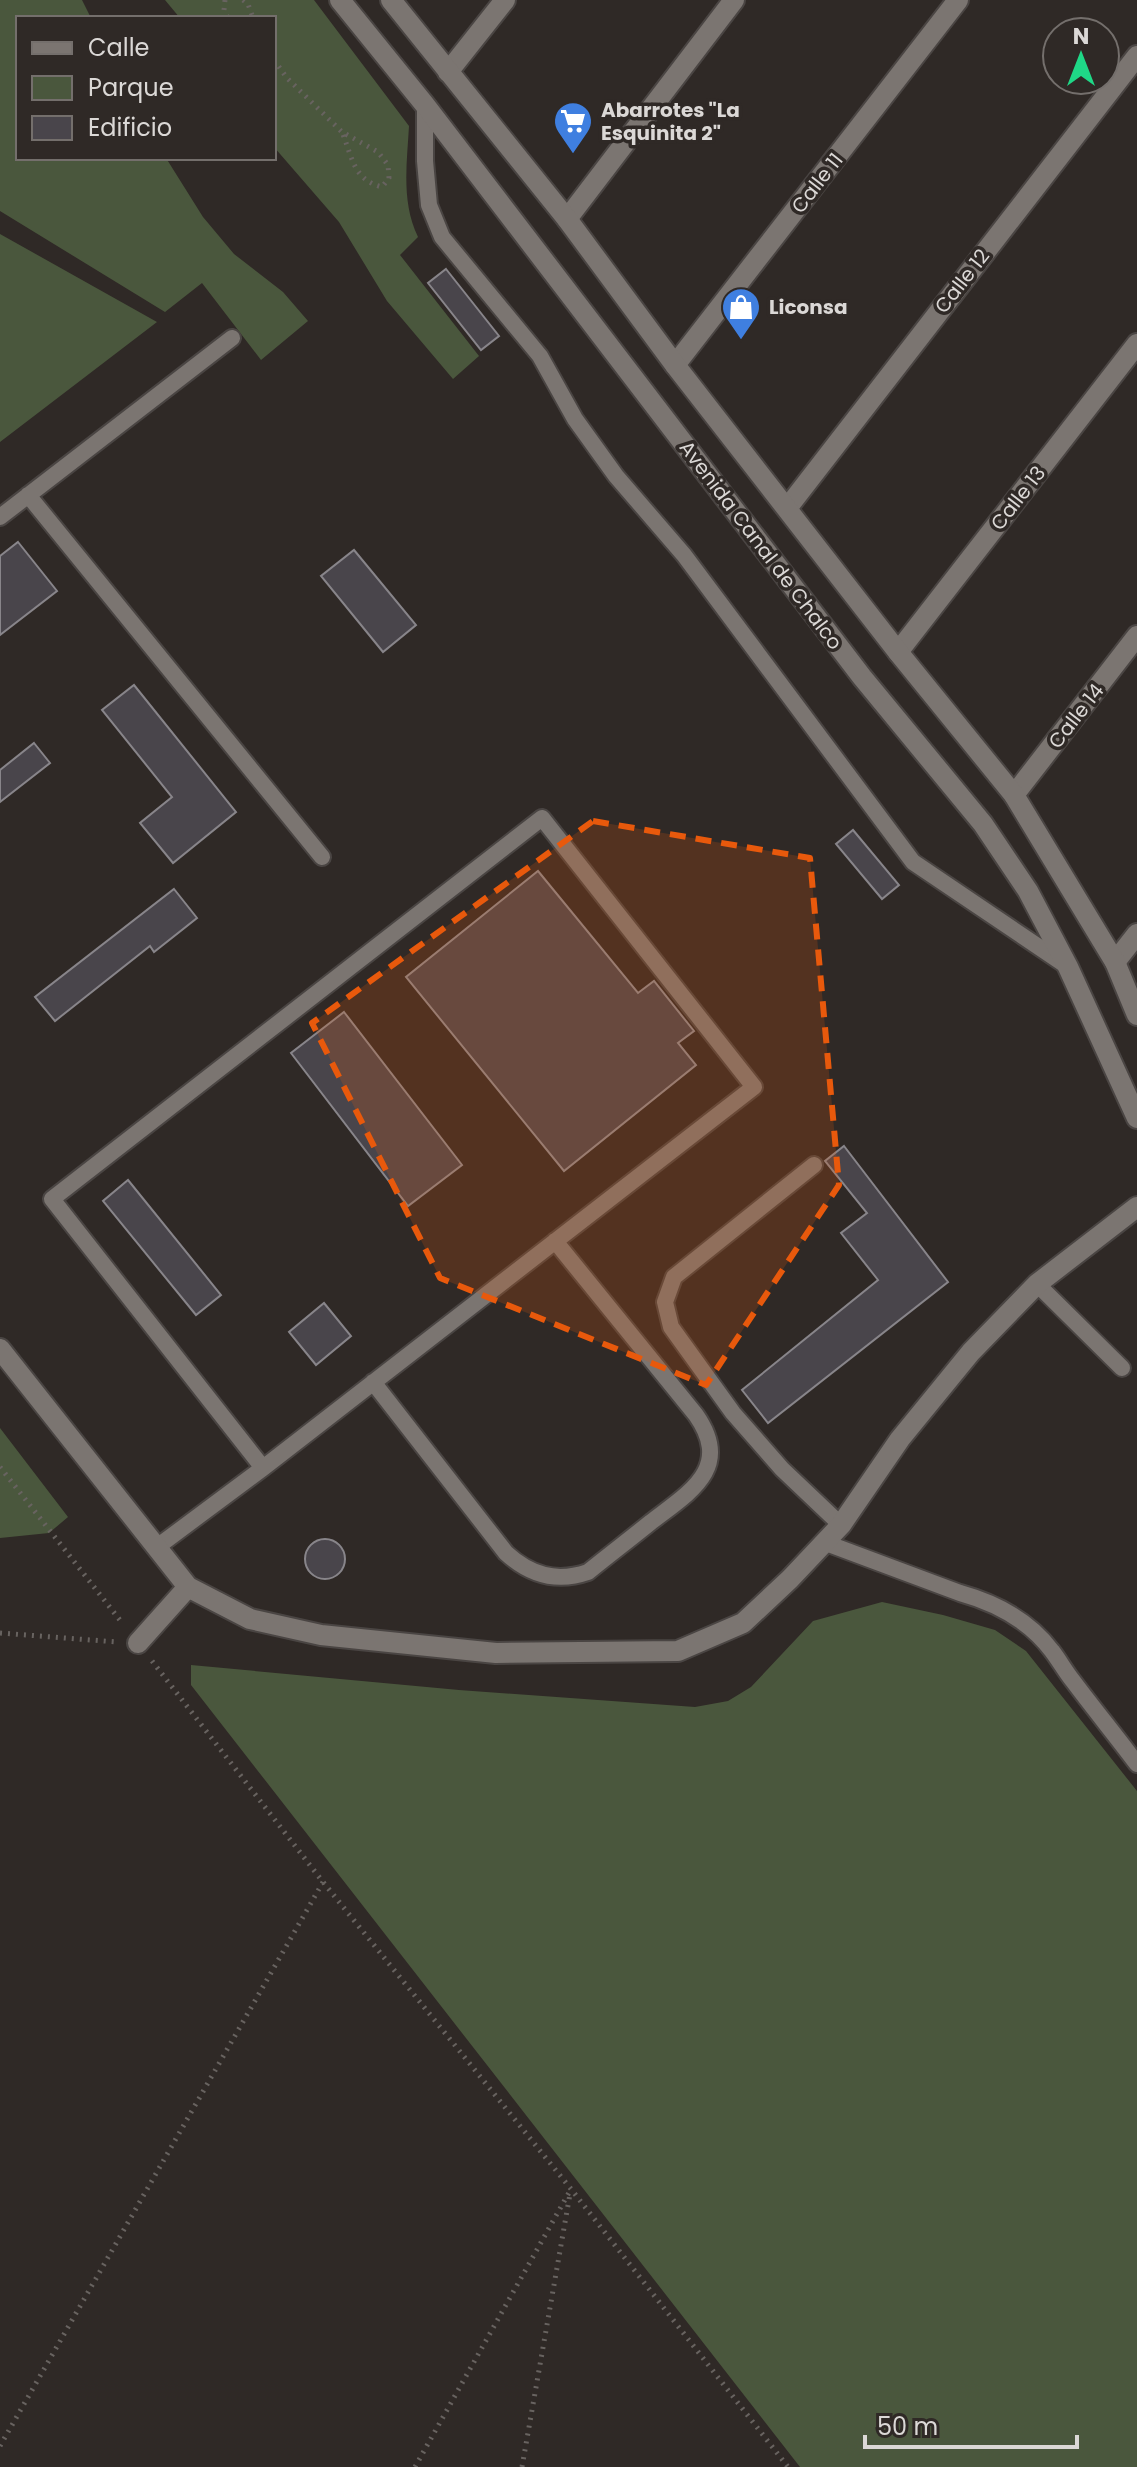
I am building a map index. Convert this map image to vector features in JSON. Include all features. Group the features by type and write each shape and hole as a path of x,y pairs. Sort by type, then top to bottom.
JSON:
{"street":[{"name":"Avenida Canal de Chalco","path":"340,0 425,105 862,677 983,824 1028,891 1068,967 1137,1118"},
{"name":"Avenida Canal de Chalco","path":"391,0 567,219 675,365 898,652 1014,795 1115,962 1137,1015"},
{"path":"448,72 505,0"},
{"path":"567,219 734,0"},
{"name":"Calle 11","path":"675,365 958,0"},
{"name":"Calle 12","path":"788,507 1137,56"},
{"name":"Calle 13","path":"898,652 1137,344"},
{"name":"Calle 14","path":"1014,795 1137,636"},
{"path":"1115,962 1137,934"},
{"path":"0,1349 188,1587 250,1619 321,1635 496,1653 678,1651 743,1623 826,1543 900,1439 971,1352 1037,1284 1137,1207"},
{"path":"138,1643 188,1587"}],"lane":[{"path":"425,105 429,205 442,237 540,356 575,419 616,476 684,555 913,862 1068,967"},
{"path":"0,517 232,338"},
{"path":"28,495 322,857"},
{"path":"157,1547 263,1468 754,1087 542,818 52,1199 263,1468"},
{"path":"814,1165 674,1277 665,1302 671,1327 733,1413 782,1469 841,1525"},
{"path":"373,1382 517,1564 547,1577 588,1572 696,1488 708,1465 709,1438 696,1415 555,1241"},
{"path":"1037,1284 1122,1368"},
{"path":"826,1543 982,1599 1023,1622 1052,1651 1137,1764"}],"path":[{"path":"276,63 287,78 342,132 378,152 388,165 389,178 382,187 361,178 354,168 342,132"},
{"path":"0,1467 323,1882 571,2189 788,2467"},
{"path":"0,1633 138,1643"},
{"path":"0,2446 323,1882"},
{"path":"415,2467 571,2189"},
{"path":"522,2467 571,2189"}],"highlighted area":[{"path":"593,821 810,858 839,1185 706,1385 440,1278 312,1023"}],"green space":[{"path":"0,0 82,0 90,16 16,16 16,160 167,160 203,217 234,254 283,292 308,321 261,360 202,283 165,312 0,211"},
{"path":"165,0 314,0 409,126 407,196 418,237 400,255 479,356 453,379 387,301 339,222 276,149 276,16 178,16"},
{"path":"0,234 157,322 0,442"},
{"path":"0,1428 68,1517 49,1533 0,1538"},
{"path":"882,1602 995,1630 1026,1651 1137,1791 1137,2467 800,2467 191,1685 191,1665 459,1690 695,1707 728,1701 751,1687 813,1621"}],"building":[{"path":"446,269 499,336 481,350 428,283"},
{"path":"18,542 57,591 0,635 0,556"},
{"path":"354,550 416,625 383,652 321,576"},
{"path":"134,685 236,812 173,863 140,823 172,797 102,710"},
{"path":"34,743 50,763 0,802 0,770"},
{"path":"853,830 899,885 882,899 836,844"},
{"path":"538,871 638,993 654,981 694,1031 678,1043 696,1065 564,1171 406,977"},
{"path":"174,889 197,918 154,952 150,946 55,1021 35,997"},
{"path":"344,1012 462,1165 408,1206 291,1053"},
{"path":"844,1146 948,1282 768,1423 742,1390 878,1280 841,1233 867,1213 825,1161"},
{"path":"128,1180 221,1295 196,1315 103,1201"},
{"path":"324,1303 351,1336 316,1365 289,1332"},
{"path":"325,1539 339,1545 345,1559 339,1573 325,1579 311,1573 305,1559 311,1545"}],"place":[{"name":"Abarrotes \"La Esquinita 2\"","path":"573,155"},
{"name":"Liconsa","path":"741,341"}]}
